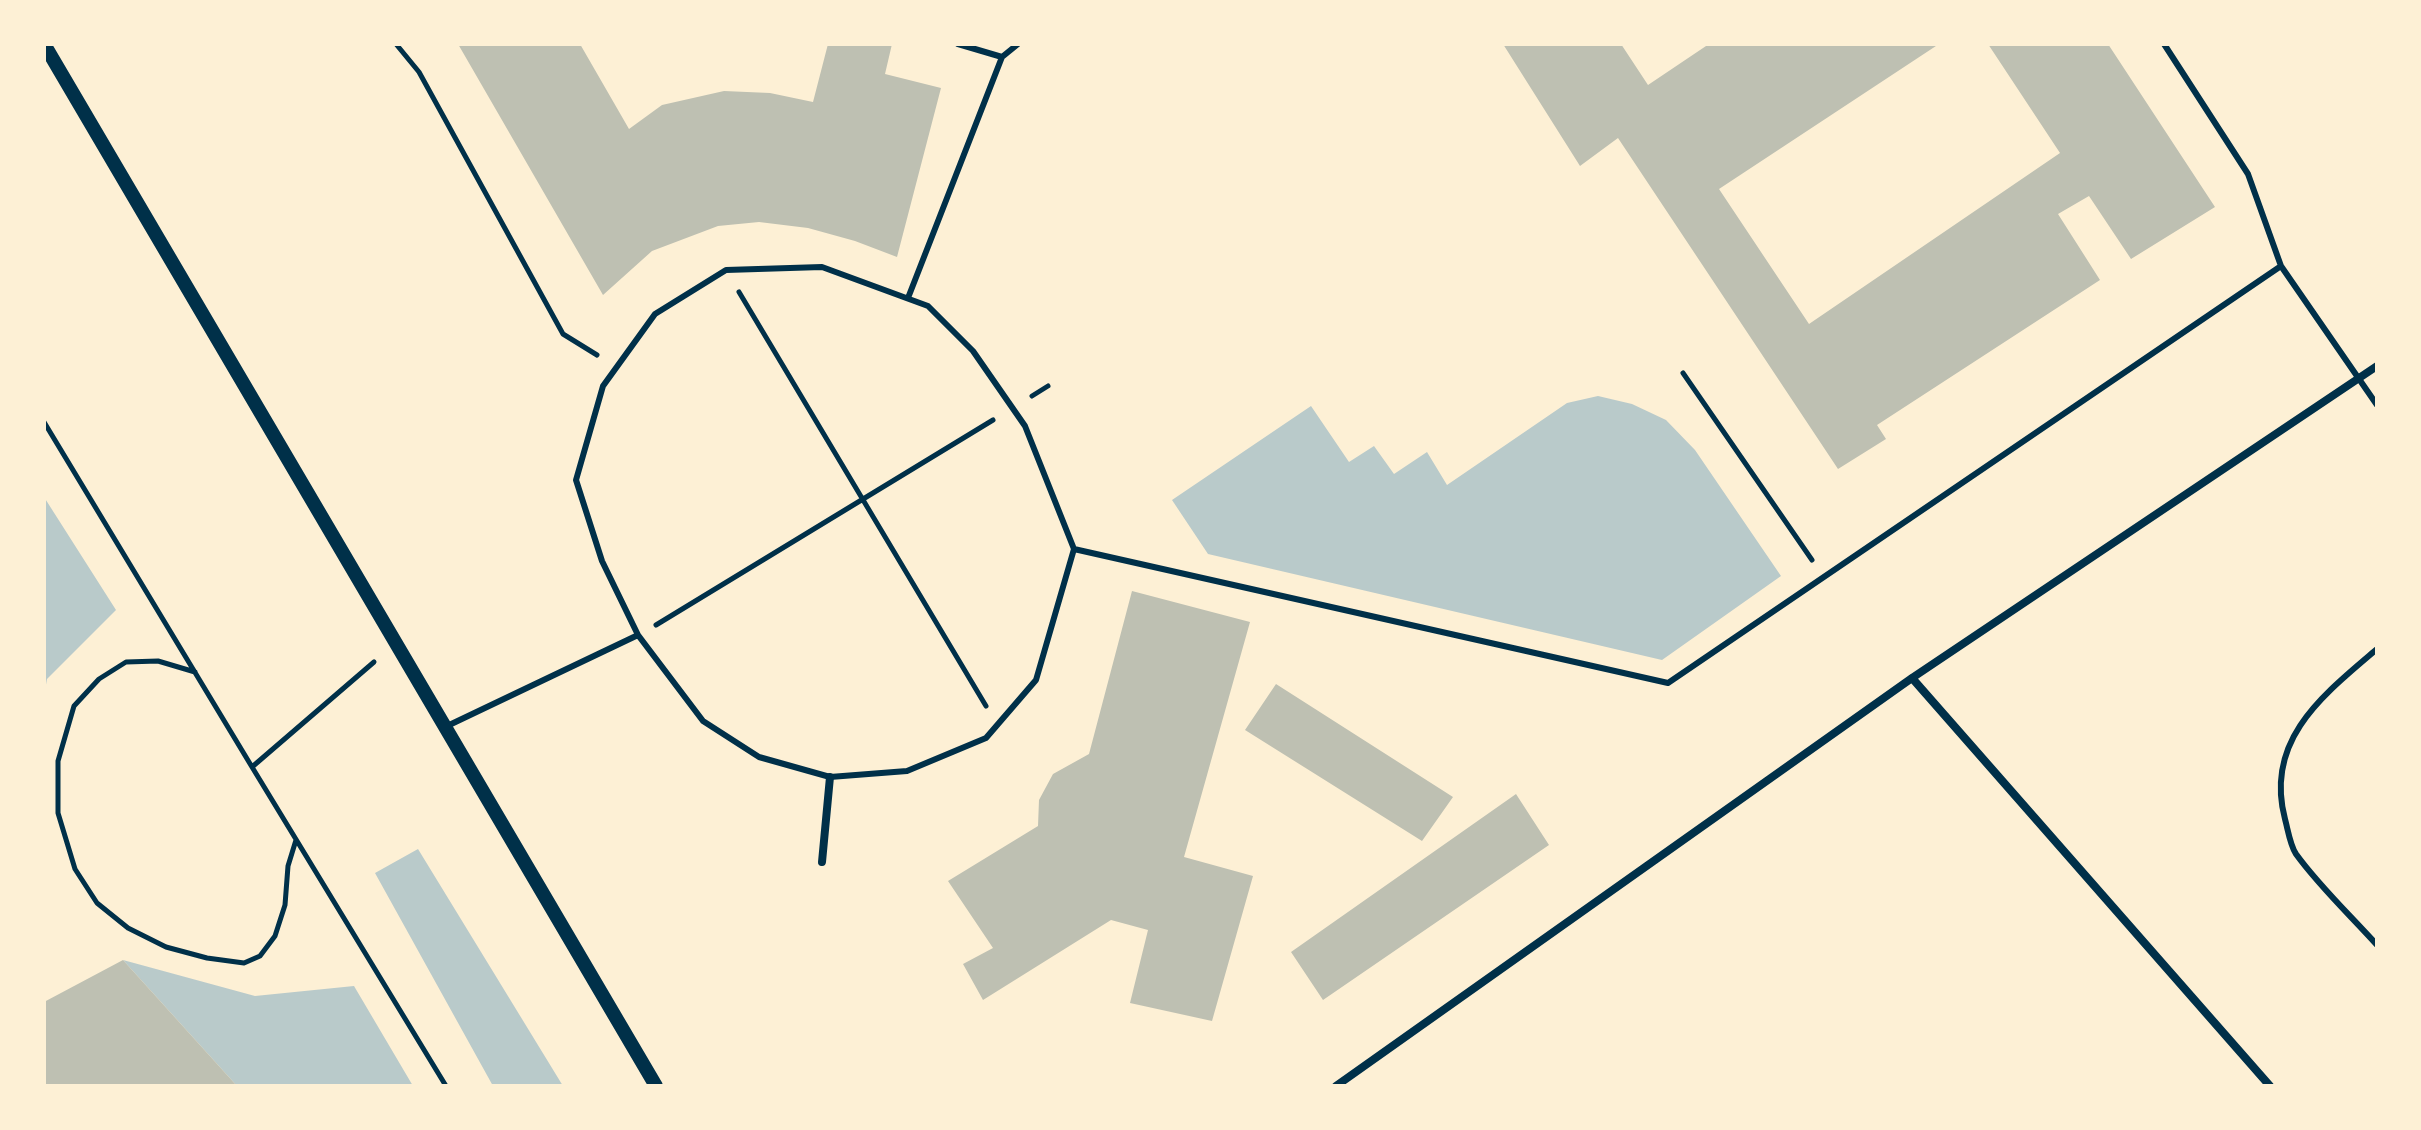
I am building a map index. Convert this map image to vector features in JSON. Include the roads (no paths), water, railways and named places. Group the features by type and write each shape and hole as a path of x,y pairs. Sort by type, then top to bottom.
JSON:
{"street":[{"path":"44,44 656,1086"},
{"path":"1336,1086 1912,678 2377,366"},
{"path":"1912,678 2270,1086"},
{"path":"822,862 830,777"}],"lane":[{"path":"958,44 1002,57"},
{"path":"908,298 1002,57 1018,44"},
{"path":"2164,44 2248,174 2281,266 2377,405"},
{"path":"1074,549 1668,683 2281,266"},
{"path":"822,267 908,298 928,306 973,351 1025,426 1074,549 1036,680 986,738 907,771 830,777 759,757 703,721 638,635 602,561 576,480 603,386 616,366 655,314 726,270 822,267"},
{"path":"445,727 638,635"},
{"path":"2377,649 2322,696 2298,728 2280,768 2282,806 2294,851 2377,945"}]}
